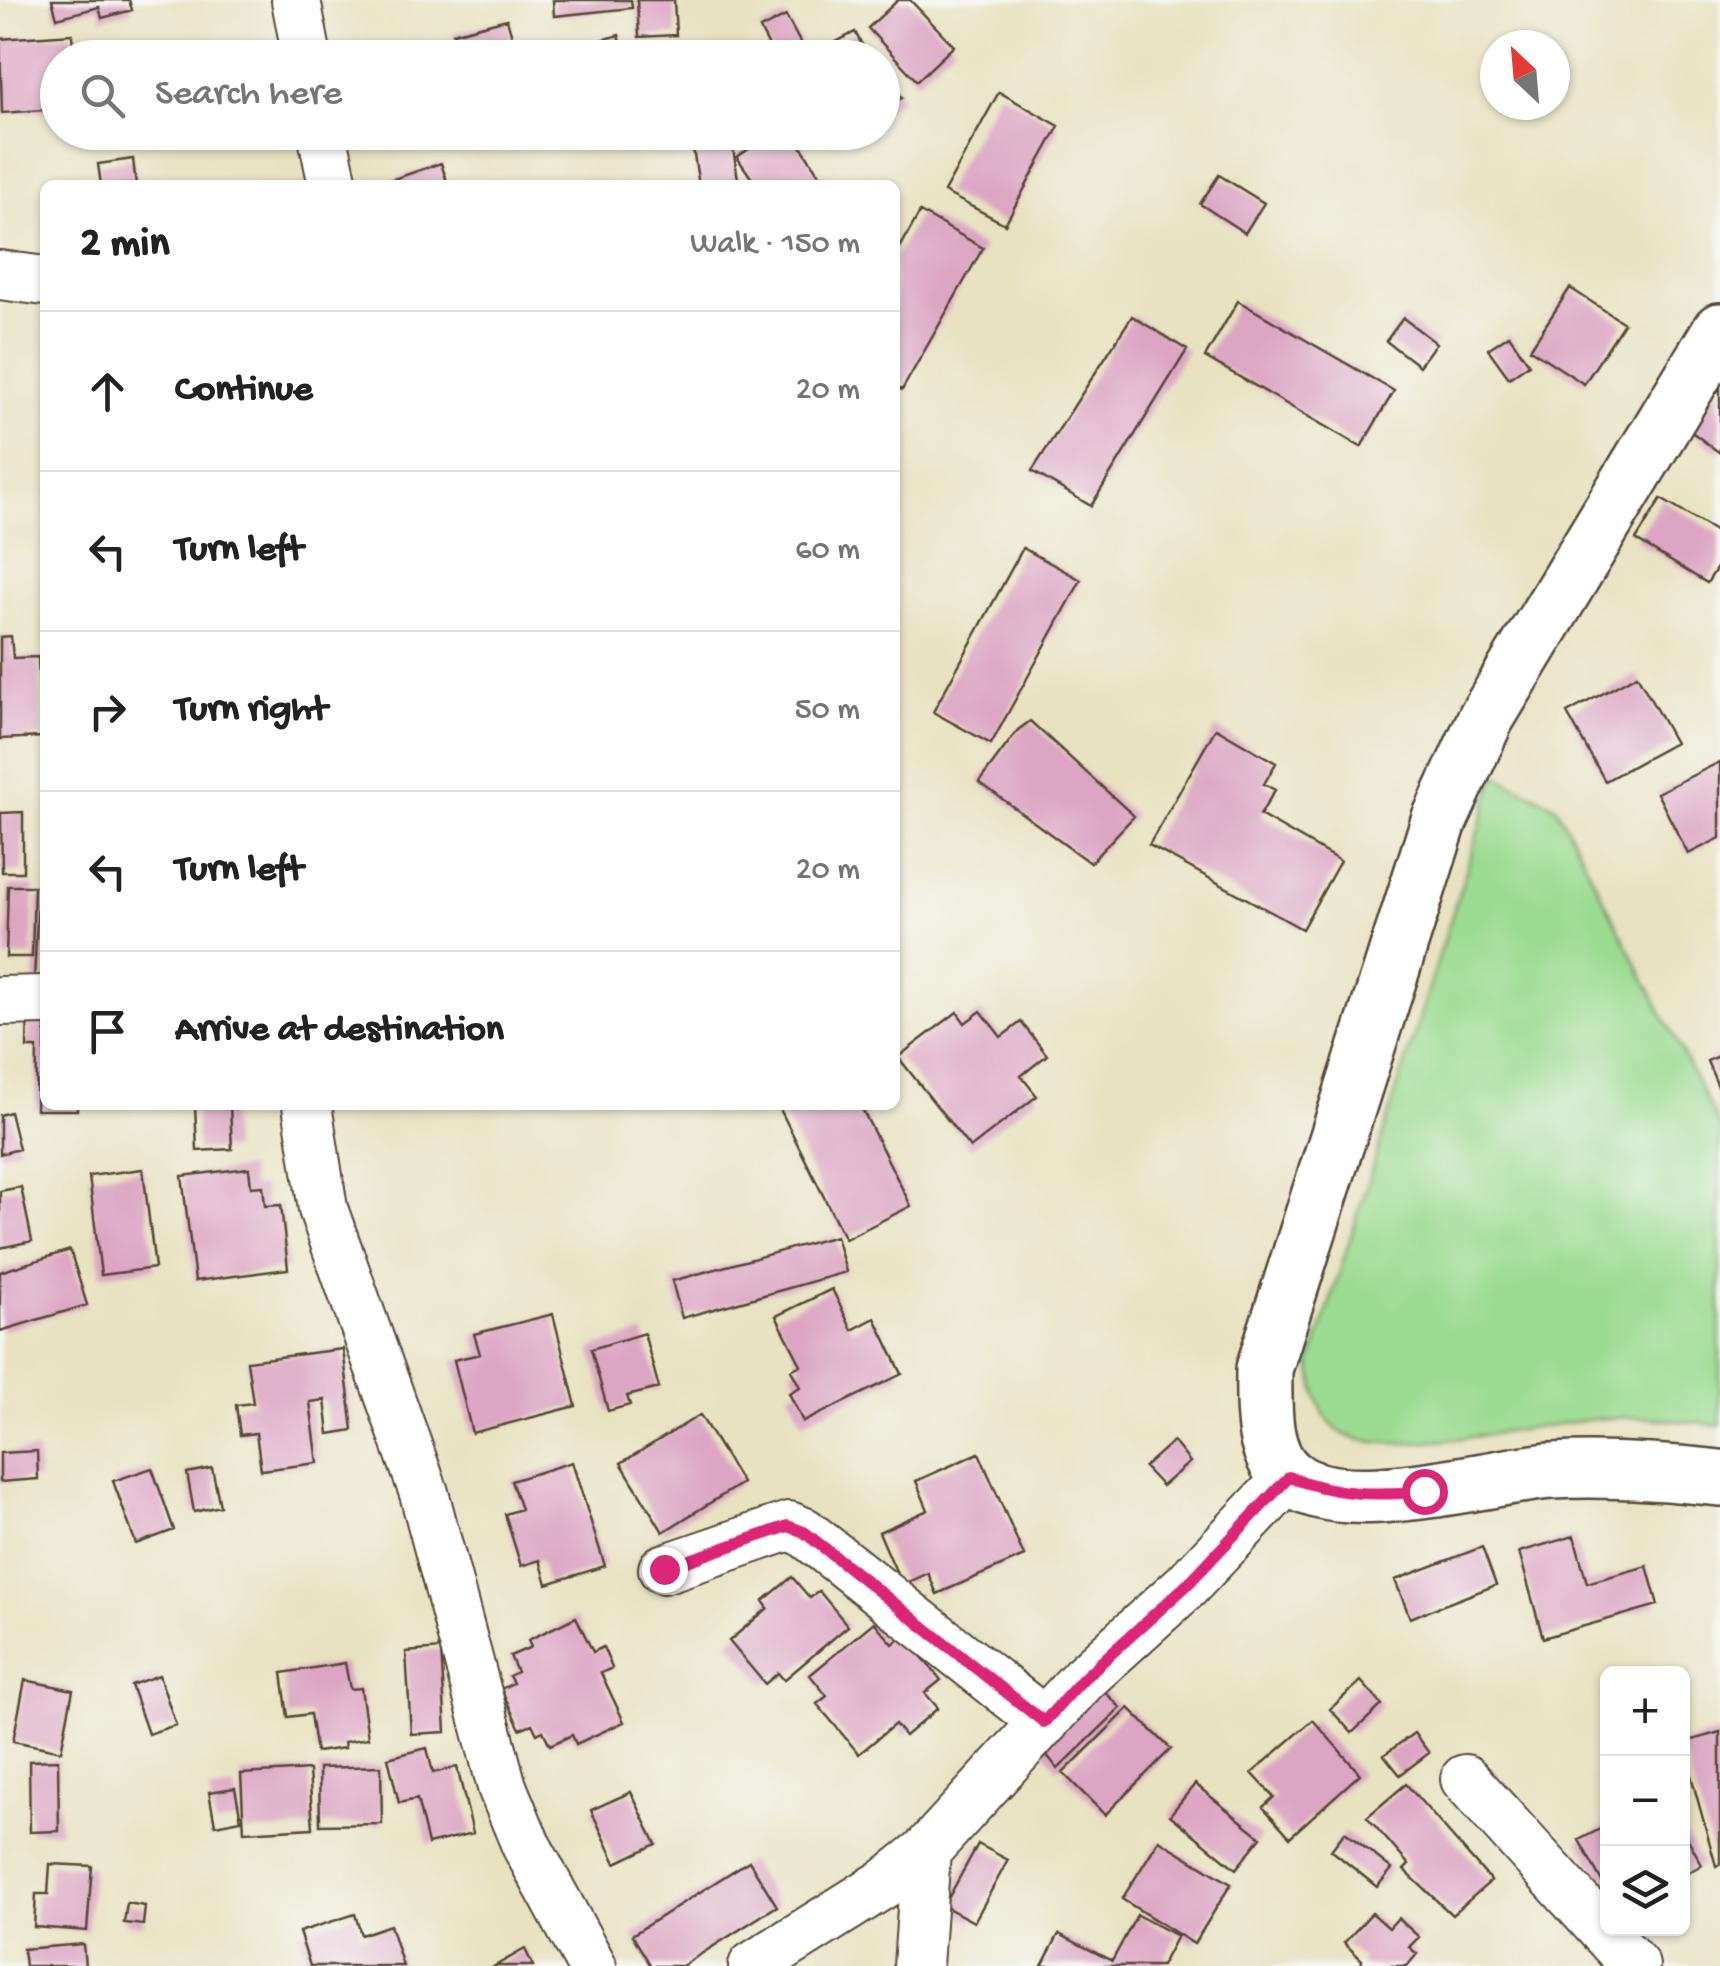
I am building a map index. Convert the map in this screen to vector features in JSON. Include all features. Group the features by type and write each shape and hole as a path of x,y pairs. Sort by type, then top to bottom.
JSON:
{"street":[{"path":"296,0 304,40"},
{"path":"325,150 331,180"},
{"path":"0,275 40,280"},
{"path":"1720,331 1486,718 1439,821 1264,1369 1270,1445 1289,1477 1324,1490 1369,1496 1548,1472 1618,1470 1720,1478"},
{"path":"0,1001 40,1000"},
{"path":"309,1110 323,1209 424,1493 502,1787 526,1845 592,1966"},
{"path":"752,1966 887,1882 926,1851 1084,1678 1187,1585 1289,1477"},
{"path":"664,1569 788,1526 804,1532 1044,1722"},
{"path":"1465,1779 1635,1966"},
{"path":"918,1966 926,1851"}],"green space":[{"path":"1496,775 1556,806 1720,1127 1720,1425 1628,1417 1442,1441 1372,1442 1337,1429 1320,1404 1311,1363"}],"building":[{"path":"52,0 129,0 132,10 102,18 99,7 57,18"},
{"path":"553,0 631,0 632,8 554,16"},
{"path":"637,0 674,0 676,35 639,37"},
{"path":"898,0 910,0 954,46 917,81 900,63 900,40 879,40 868,28"},
{"path":"786,16 799,40 766,40 760,29"},
{"path":"507,19 513,40 455,40 453,33"},
{"path":"855,32 859,40 840,40"},
{"path":"72,34 72,40 40,40 40,110 2,113 0,39"},
{"path":"999,92 1059,126 1005,224 944,192"},
{"path":"693,150 733,150 738,180 698,180"},
{"path":"747,150 804,150 823,180 753,180 737,157"},
{"path":"133,159 135,180 100,180 98,164"},
{"path":"441,163 446,180 391,180"},
{"path":"1219,175 1264,203 1245,233 1200,204"},
{"path":"920,212 983,248 902,390 900,389 900,248"},
{"path":"1570,288 1624,323 1584,384 1530,349"},
{"path":"1238,301 1394,391 1361,447 1205,357"},
{"path":"1132,316 1187,350 1091,506 1032,471"},
{"path":"1403,318 1436,343 1419,366 1386,341"},
{"path":"1509,335 1529,364 1509,378 1488,349"},
{"path":"1720,387 1720,453 1689,430"},
{"path":"1661,499 1720,534 1720,563 1707,583 1636,540"},
{"path":"1023,548 1081,580 991,744 933,712"},
{"path":"11,636 13,658 38,657 40,737 0,739 0,637"},
{"path":"1637,675 1675,743 1605,781 1567,713"},
{"path":"1030,721 1134,816 1090,863 979,782 1018,730"},
{"path":"1216,728 1276,763 1264,784 1275,790 1260,815 1340,861 1302,929 1149,845"},
{"path":"1720,762 1720,838 1688,854 1657,793"},
{"path":"23,812 23,872 2,872 1,813"},
{"path":"8,886 34,886 32,957 6,957"},
{"path":"38,898 40,898 40,982 34,981"},
{"path":"28,1008 40,1008 40,1110 36,1110 37,1048 27,1048"},
{"path":"981,1011 1001,1037 1021,1022 1047,1055 1021,1076 1037,1096 970,1148 900,1060 900,1055 957,1012 965,1023"},
{"path":"1720,1055 1720,1091 1707,1061"},
{"path":"195,1110 230,1110 232,1149 197,1151"},
{"path":"780,1110 863,1110 911,1206 845,1239"},
{"path":"10,1112 19,1149 0,1154 0,1115"},
{"path":"249,1168 251,1187 263,1186 265,1206 281,1205 288,1269 195,1281 182,1176"},
{"path":"143,1169 155,1268 101,1275 89,1176"},
{"path":"21,1187 32,1241 0,1248 0,1191"},
{"path":"836,1236 846,1272 682,1318 672,1281"},
{"path":"70,1250 87,1305 0,1331 0,1272"},
{"path":"832,1289 852,1330 875,1318 902,1374 803,1422 789,1393 800,1387 791,1370 801,1365 776,1316"},
{"path":"553,1314 576,1406 472,1433 454,1360 480,1354 474,1334"},
{"path":"644,1333 659,1388 627,1396 630,1405 608,1411 591,1349"},
{"path":"343,1349 353,1430 329,1434 325,1400 310,1402 318,1463 261,1470 256,1433 240,1435 236,1405 253,1403 247,1361"},
{"path":"700,1415 742,1483 663,1532 621,1463"},
{"path":"1173,1441 1190,1462 1162,1486 1144,1467"},
{"path":"37,1451 38,1479 0,1482 0,1453"},
{"path":"979,1453 1024,1556 937,1594 928,1573 902,1585 879,1532 928,1510 916,1481"},
{"path":"572,1462 605,1566 547,1584 540,1560 521,1566 505,1514 521,1509 511,1481"},
{"path":"152,1468 174,1530 136,1544 113,1481"},
{"path":"212,1468 220,1506 194,1512 187,1473"},
{"path":"1574,1536 1587,1583 1647,1566 1658,1605 1543,1638 1519,1552"},
{"path":"1482,1547 1496,1585 1410,1618 1395,1580"},
{"path":"792,1577 810,1598 819,1591 848,1626 784,1680 778,1673 765,1684 729,1641 768,1608 763,1601"},
{"path":"576,1617 593,1652 603,1647 612,1668 601,1673 624,1722 576,1744 572,1735 550,1745 543,1731 537,1734 532,1724 520,1729 501,1689 513,1683 509,1676 517,1672 510,1656 531,1647 528,1640"},
{"path":"874,1622 893,1644 904,1635 941,1680 925,1693 938,1708 905,1736 895,1724 859,1754 817,1704 827,1696 810,1675"},
{"path":"441,1649 446,1732 411,1734 406,1652"},
{"path":"345,1663 350,1689 361,1688 368,1738 344,1742 345,1748 316,1752 310,1714 288,1717 282,1673"},
{"path":"159,1675 176,1725 148,1734 131,1685"},
{"path":"25,1680 73,1690 61,1751 13,1741"},
{"path":"1361,1681 1382,1705 1352,1733 1330,1709"},
{"path":"1099,1686 1121,1708 1058,1769 1038,1744"},
{"path":"1129,1708 1171,1749 1105,1815 1063,1773"},
{"path":"1313,1720 1360,1774 1290,1837 1263,1807 1274,1797 1252,1773"},
{"path":"1720,1732 1720,1864 1716,1866 1690,1772 1690,1741"},
{"path":"1414,1733 1429,1753 1400,1775 1384,1755"},
{"path":"427,1748 433,1773 457,1767 473,1833 428,1844 417,1799 399,1803 388,1758"},
{"path":"58,1760 59,1831 30,1832 29,1761"},
{"path":"381,1766 382,1824 320,1825 319,1768"},
{"path":"309,1770 313,1828 244,1832 241,1774"},
{"path":"1195,1784 1261,1837 1236,1869 1170,1815"},
{"path":"1406,1784 1491,1881 1452,1915 1404,1870 1409,1865 1367,1817"},
{"path":"235,1788 241,1820 215,1825 209,1792"},
{"path":"631,1792 656,1844 616,1863 591,1810"},
{"path":"1600,1829 1600,1878 1579,1840"},
{"path":"1345,1832 1392,1869 1377,1887 1331,1850"},
{"path":"1159,1840 1231,1884 1194,1944 1122,1899"},
{"path":"1690,1843 1702,1865 1690,1872"},
{"path":"978,1844 1008,1860 974,1922 944,1906"},
{"path":"749,1861 777,1906 682,1966 651,1966 632,1935"},
{"path":"50,1864 92,1866 87,1931 34,1927 36,1894 48,1894"},
{"path":"127,1903 145,1906 143,1925 124,1923"},
{"path":"1372,1913 1389,1928 1398,1918 1419,1937 1409,1947 1417,1954 1407,1966 1361,1966 1362,1960 1344,1943"},
{"path":"355,1914 361,1935 390,1925 403,1966 310,1966 299,1932"},
{"path":"1137,1915 1177,1936 1161,1966 1042,1966 1059,1934 1112,1961"},
{"path":"83,1944 85,1966 25,1966 23,1949"},
{"path":"525,1949 533,1966 495,1966"}],"route":[{"path":"664,1569 788,1526 804,1532 1044,1722 1084,1678 1187,1585 1289,1477 1324,1490 1369,1496 1424,1491"}]}
